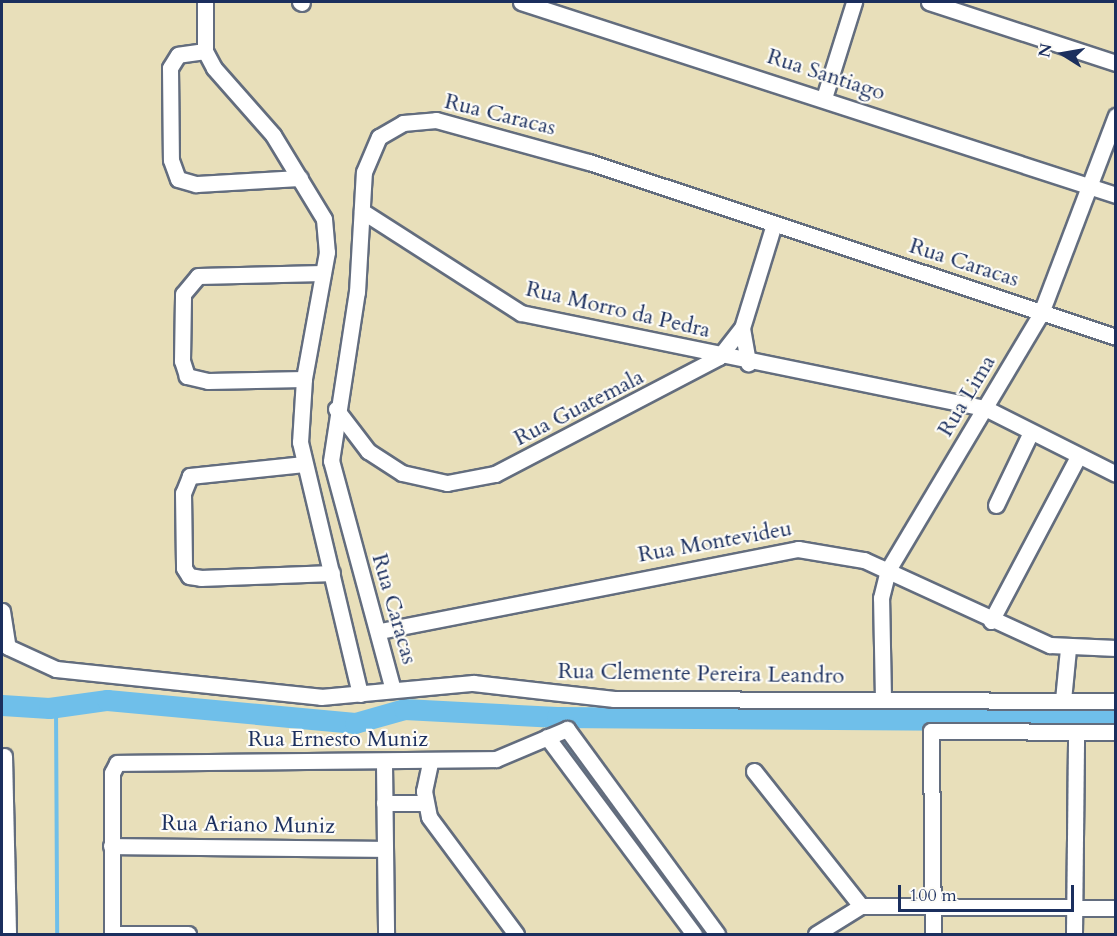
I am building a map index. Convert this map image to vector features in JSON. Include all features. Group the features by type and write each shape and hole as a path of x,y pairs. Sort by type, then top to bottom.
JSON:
{"street":[{"path":"205,2 206,51 214,68 273,135 324,219 323,273 304,379 300,425 304,464 360,694"},
{"name":"Rua Santiago","path":"521,2 547,5 1116,195"},
{"path":"824,98 854,2"},
{"path":"928,2 1116,63"},
{"path":"206,51 178,55 170,68 171,160 178,179 196,184 300,178"},
{"name":"Rua Lima","path":"883,699 881,598 888,570 987,409 1041,313 1092,187 1116,116"},
{"name":"Rua Caracas","path":"393,690 380,631 333,474 336,409 357,292 362,211 371,147 387,130 423,119 589,162 1116,337"},
{"name":"Rua Morro da Pedra","path":"362,211 521,313 748,363 987,409 1077,457 1116,474"},
{"name":"Rua Guatemala","path":"336,409 352,435 380,462 424,480 464,482 554,447 719,357 742,328 774,224"},
{"path":"304,379 208,381 188,376 182,361 183,294 190,279 198,276 323,273"},
{"name":"Rua Morro da Pedra","path":"742,328 748,363"},
{"path":"996,505 1031,432"},
{"path":"991,621 1077,457"},
{"path":"304,464 190,476 183,494 184,568 189,576 201,578 332,573"},
{"name":"Rua Montevideu","path":"380,631 780,550 842,554 888,570 991,621 1068,649 1116,648"},
{"name":"Rua Clemente Pereira Leandro","path":"2,611 8,647 70,672 157,676 321,698 473,683 614,699 1116,701"},
{"path":"1063,700 1068,649"},
{"path":"933,934 930,906 931,731 1076,735 1116,732"},
{"path":"556,733 694,934"},
{"path":"556,733 717,934"},
{"name":"Rua Ernesto Muniz","path":"111,846 117,763 384,764 496,759 556,733"},
{"path":"1074,934 1076,735"},
{"path":"4,756 8,934"},
{"path":"430,763 424,803 516,934"},
{"path":"384,764 386,934"},
{"path":"754,771 861,906"},
{"path":"384,803 424,803"},
{"path":"111,846 112,934 188,934"},
{"name":"Rua Ariano Muniz","path":"111,846 385,849"},
{"path":"816,934 861,906 1116,908"}],"waterway":[{"path":"2,705 49,708 107,700 355,723 404,709 557,717 1116,721"},
{"path":"56,707 57,934"},
{"path":"557,717 559,729"},
{"path":"559,736 617,819"}]}
